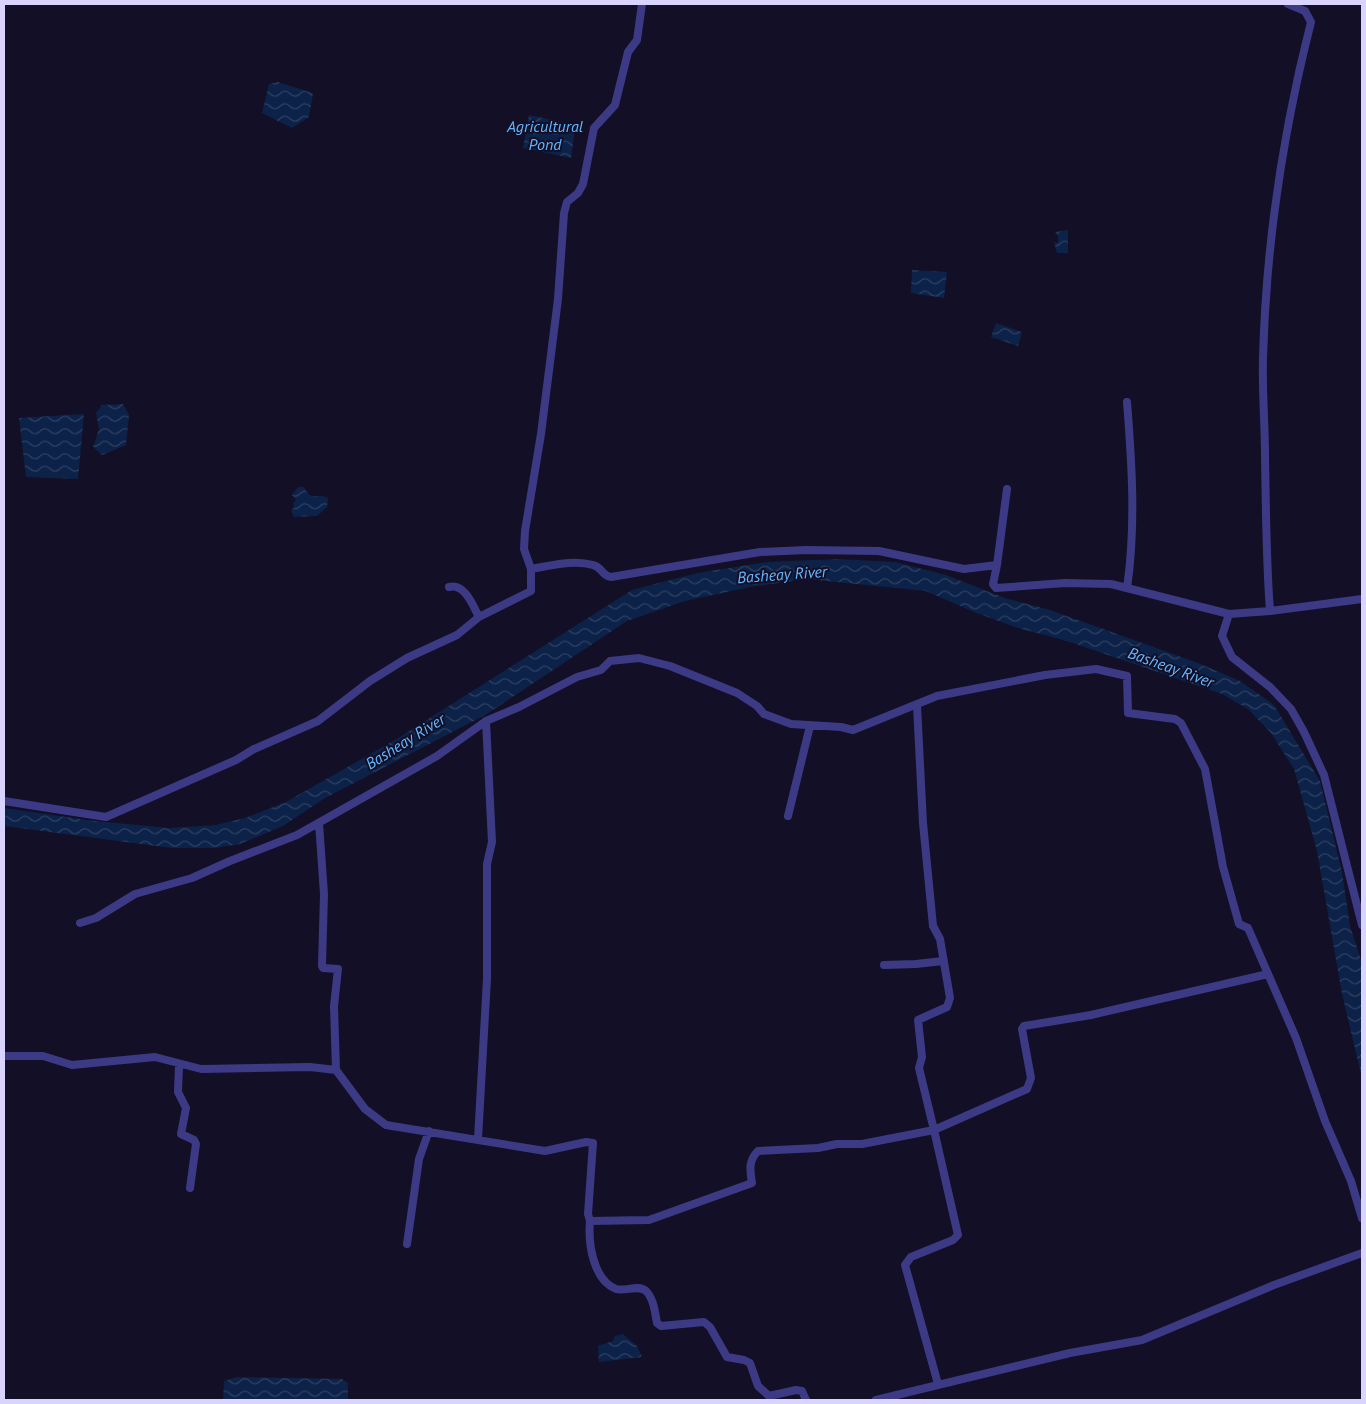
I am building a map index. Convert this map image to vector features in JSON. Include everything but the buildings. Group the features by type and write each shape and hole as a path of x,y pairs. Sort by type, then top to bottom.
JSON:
{"street":[{"path":"4,801 106,817 236,760 254,749 318,721 370,681 407,658 457,635 479,617 531,591 531,569 524,549 525,531 541,434 558,299 564,214 567,202 578,193 583,184 594,128 615,105 628,52 637,40 642,4"},
{"path":"1270,611 1266,554 1263,361 1265,313 1272,229 1292,104 1311,22 1305,11 1288,4"},
{"path":"1127,402 1133,473 1132,552 1127,588"},
{"path":"1007,489 993,584 996,588 1065,583 1111,584 1229,614 1270,611 1362,599"},
{"path":"531,569 578,562 594,565 600,568 604,575 611,577 760,552 806,550 879,551 964,569 997,565"},
{"path":"449,587 455,585 462,589 479,617"},
{"path":"1229,614 1222,636 1232,657 1270,687 1291,709 1317,758 1324,776 1362,925"},
{"path":"80,923 96,918 135,894 192,878 297,835 437,756 486,721 519,707 577,677 601,670 610,661 639,658 670,666 737,693 757,706 764,714 790,724 841,727 853,730 917,706 937,696 1045,675 1096,669 1127,676 1128,713 1175,719 1181,723 1204,769 1223,867 1239,924 1248,928 1296,1038 1325,1121 1351,1181 1362,1218"},
{"path":"917,706 923,823 933,926 940,939 949,1004 918,1020 922,1057 919,1068 958,1235 953,1240 911,1258 905,1265 938,1384"},
{"path":"478,1139 487,979 487,864 492,842 486,721"},
{"path":"788,816 810,726"},
{"path":"319,823 324,894 322,966 323,968 338,969 334,1006 336,1070 365,1109 386,1125 478,1139 545,1152 586,1142 593,1143 588,1237 595,1264 604,1280 617,1289 645,1290 652,1298 657,1324 661,1326 704,1322 710,1327 727,1358 744,1360 750,1363 758,1386 769,1396 796,1390 802,1391 806,1400"},
{"path":"884,965 916,964 943,960"},
{"path":"590,1221 649,1220 752,1183 751,1158 758,1151 818,1148 837,1144 862,1144 934,1130 1028,1089 1031,1078 1022,1029 1024,1026 1091,1015 1268,974"},
{"path":"4,1056 43,1056 72,1065 154,1058 201,1069 310,1067 336,1070"},
{"path":"179,1065 178,1092 186,1108 181,1134 196,1144 190,1188"},
{"path":"407,1244 419,1159 429,1132"},
{"path":"876,1400 1070,1353 1142,1340 1274,1284 1362,1253"}],"water":[{"path":"278,82 313,93 309,117 292,128 262,113 269,84"},
{"name":"Agricultural Pond","path":"529,115 567,123 568,126 575,129 571,158 523,148"},
{"path":"1068,230 1068,253 1057,253 1054,242 1058,243 1058,236 1055,232"},
{"path":"912,270 947,272 944,298 911,293"},
{"path":"996,323 1022,332 1018,346 991,337"},
{"path":"123,404 129,415 126,445 102,455 93,447 99,429 96,413 102,405"},
{"path":"84,414 78,479 26,477 19,418"},
{"path":"298,487 304,487 309,495 328,498 327,507 317,516 294,517 291,511 296,500 292,495"},
{"name":"Basheay River","path":"838,559 895,562 946,575 1005,598 1050,610 1198,663 1240,681 1274,705 1320,781 1342,872 1350,926 1362,963 1362,1078 1342,994 1317,851 1294,769 1271,733 1248,709 1222,694 1067,641 1018,628 974,612 926,591 807,579 750,587 685,601 627,621 487,714 325,798 283,826 240,844 215,848 172,848 4,826 4,808 94,821 169,828 216,825 245,818 286,802 395,740 632,590 697,573 768,562"},
{"path":"623,1334 637,1346 642,1357 599,1362 598,1346 613,1341 615,1336"},
{"path":"237,1377 342,1379 348,1383 348,1400 223,1400 224,1381"}]}
